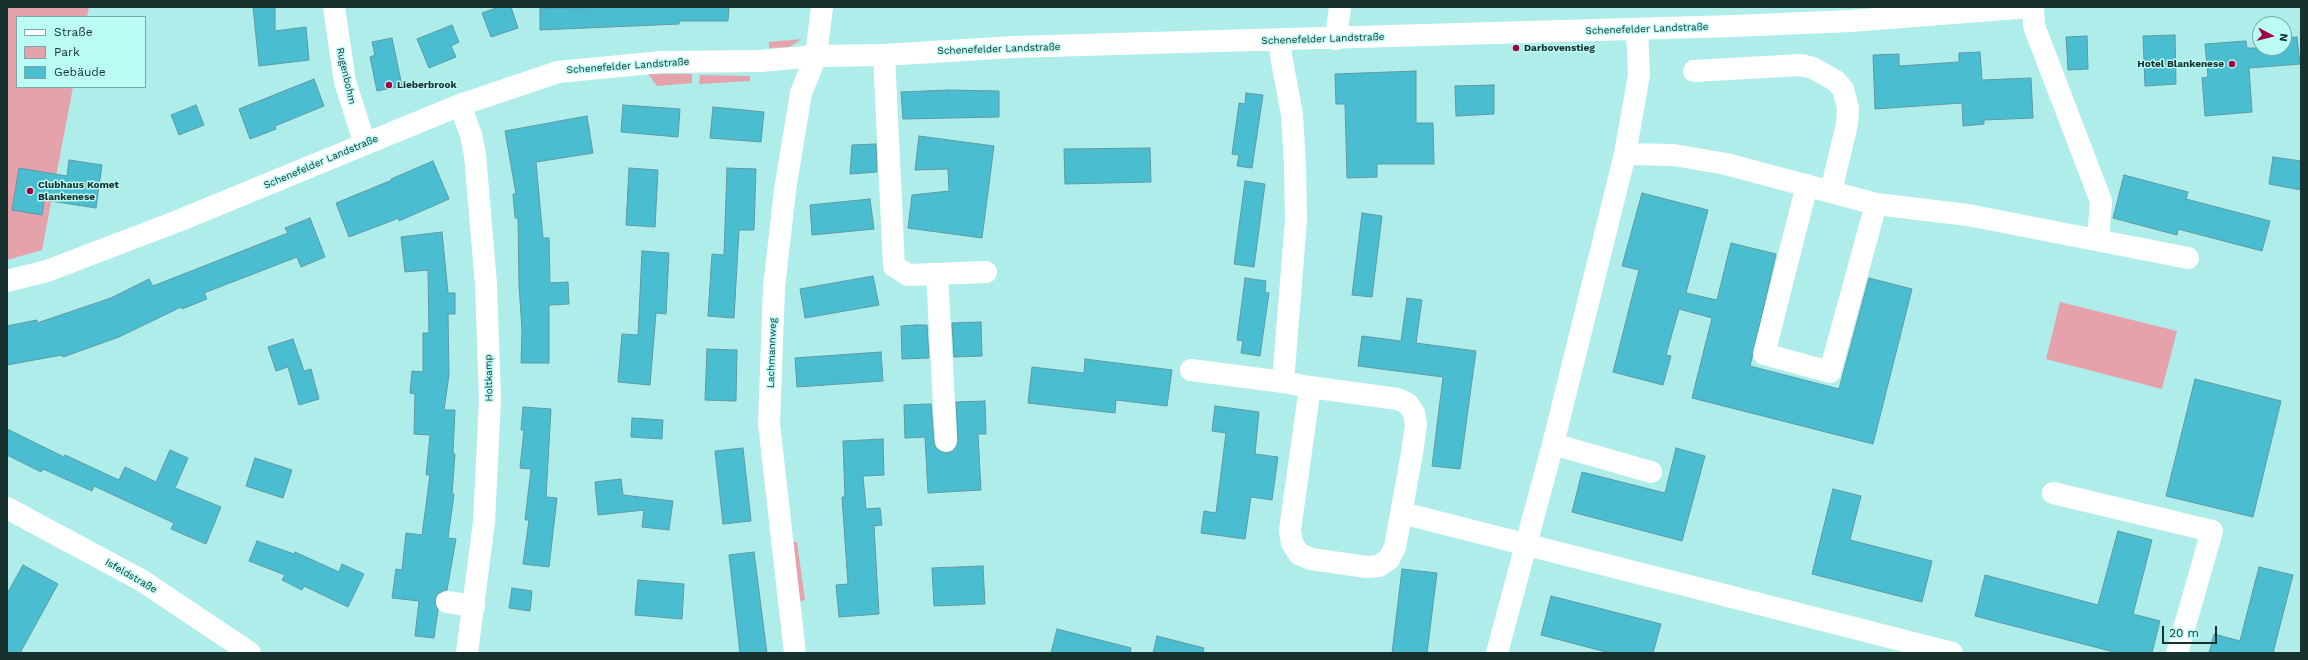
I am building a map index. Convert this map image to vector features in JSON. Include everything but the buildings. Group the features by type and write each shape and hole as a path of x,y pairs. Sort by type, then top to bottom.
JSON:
{"street":[{"name":"Rugenbohm","path":"334,7 345,82 365,144"},
{"name":"Lachmannweg","path":"795,653 770,432 769,409 774,288 785,190 801,93 816,56 822,7"},
{"path":"1336,39 1340,7"},
{"name":"Schenefelder Landstraße","path":"7,281 47,271 156,229 460,105 558,72 662,62 760,61 816,56 884,55 1021,47 1280,41 1637,29 1851,20 2032,7"},
{"path":"2032,7 2034,26 2101,201 2098,240"},
{"path":"1497,653 1553,444 1625,154 1639,75 1637,29"},
{"path":"1280,41 1281,56 1292,114 1296,204 1283,382"},
{"path":"884,55 894,266 908,275 986,272"},
{"path":"1694,71 1801,65 1818,70 1836,81 1844,94 1848,108 1847,124 1831,192"},
{"name":"Holtkamp","path":"460,105 471,135 474,155 488,323 490,399 487,477 474,606 467,653"},
{"path":"1625,154 1674,155 1726,164 1876,204 1968,216 2188,258"},
{"path":"1807,185 1764,354 1830,372 1876,204"},
{"path":"937,274 946,441"},
{"path":"1191,370 1398,399 1408,404 1414,413 1416,425 1402,513 1395,547 1389,559 1379,566 1367,567 1311,559 1299,554 1292,543 1290,530 1310,387"},
{"path":"1553,444 1651,472"},
{"path":"2053,492 2212,531 2177,653"},
{"name":"Isfeldstraße","path":"7,508 140,580 250,653"},
{"path":"1402,513 1952,653"},
{"path":"447,602 474,606"}],"green space":[{"path":"7,7 89,7 87,16 16,16 16,88 73,88 42,250 7,260"},
{"path":"802,39 789,47 769,48 769,42"},
{"path":"648,74 692,74 692,83 657,86"},
{"path":"700,75 750,76 750,81 699,84"},
{"path":"2060,302 2177,331 2162,389 2046,359"},
{"path":"792,542 797,542 805,600 800,601"}],"place":[{"name":"Darbovenstieg","path":"1516,48"},
{"name":"Hotel Blankenese","path":"2232,64"},
{"name":"Lieberbrook","path":"389,85"},
{"name":"Clubhaus Komet Blankenese","path":"30,191"}]}
